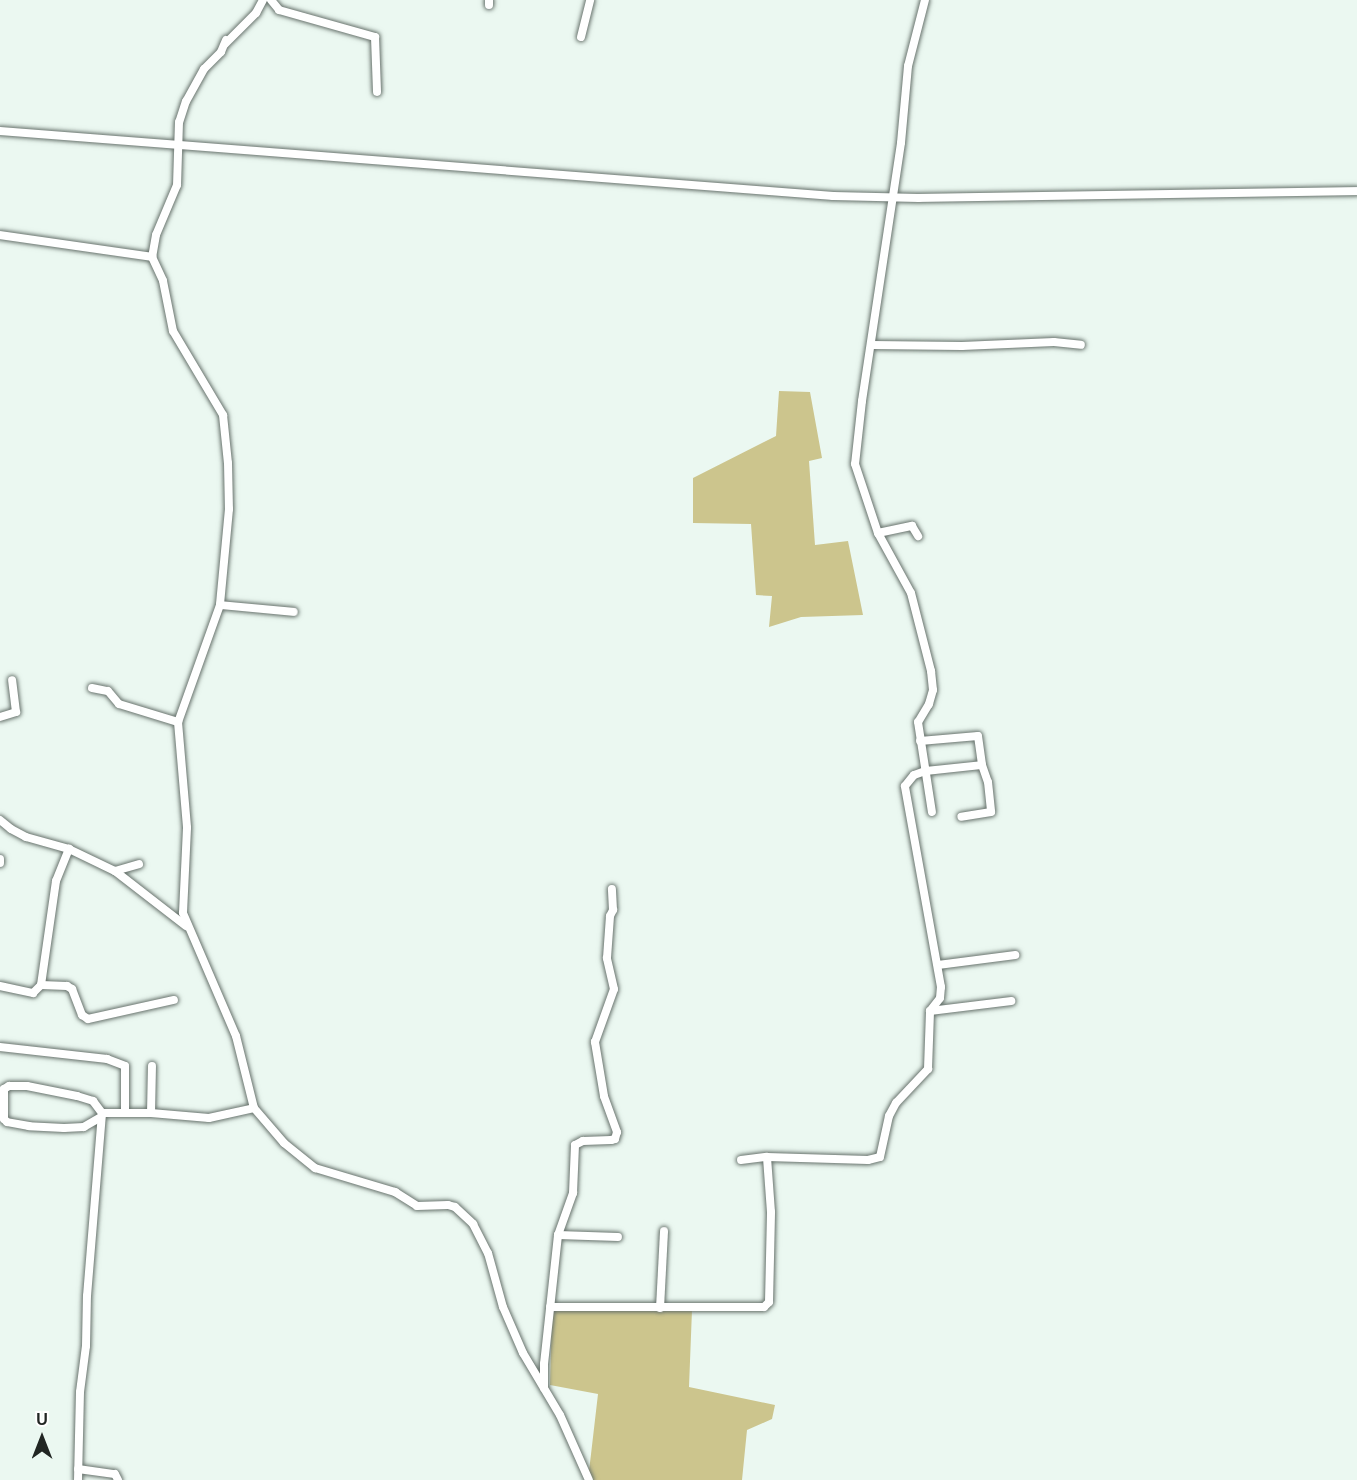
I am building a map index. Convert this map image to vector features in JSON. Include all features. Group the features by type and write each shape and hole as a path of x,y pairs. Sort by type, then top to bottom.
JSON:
{"street":[{"path":"263,0 256,13 226,40 221,52 204,69 186,100 179,122 177,185 156,235 152,257 163,281 173,331 223,415 229,509 220,605 178,722 186,786 187,828 182,897 187,927 236,1036 254,1108 284,1143 315,1168 395,1192 417,1206 440,1205 455,1208 473,1224 482,1238 503,1307 523,1353 560,1415 589,1480"},
{"path":"271,0 279,10 375,37 377,92"},
{"path":"581,37 590,0"},
{"path":"925,0 908,66 893,197 862,401 855,464 878,532 911,594 931,671 933,690 929,704 919,717 920,741 932,812"},
{"path":"0,132 832,196 1357,192"},
{"path":"0,235 152,257"},
{"path":"872,345 1054,342 1081,345"},
{"path":"878,532 912,526 918,536"},
{"path":"220,605 294,612"},
{"path":"0,717 16,712 12,680"},
{"path":"92,688 108,691 119,704 178,722"},
{"path":"920,741 978,736 982,765 988,782 991,812 961,817"},
{"path":"741,1160 767,1157 868,1160 880,1157 889,1116 896,1103 928,1068 930,1011 940,998 941,987 905,793 908,779 925,771 982,765"},
{"path":"0,820 11,830 26,837 69,849 116,872 187,927"},
{"path":"0,986 33,993 41,985 56,881 69,849"},
{"path":"116,872 139,864"},
{"path":"545,1389 544,1364 558,1235 573,1193 575,1145 578,1142 611,1140 617,1136 614,1118 602,1090 595,1042 615,990 607,958 610,916 614,910 612,889"},
{"path":"938,965 1015,955"},
{"path":"41,985 67,986 72,989 82,1014 88,1019 174,1000"},
{"path":"930,1011 1011,1001"},
{"path":"0,1047 107,1059 124,1066 125,1113"},
{"path":"151,1113 152,1066"},
{"path":"78,1480 80,1392 86,1346 87,1296 102,1115 93,1101 77,1096 27,1086 9,1086 4,1089 4,1119 8,1122 29,1126 84,1127 102,1115 125,1113 209,1118 254,1108"},
{"path":"550,1307 764,1307 769,1302 771,1212 767,1157"},
{"path":"660,1308 664,1231"},
{"path":"558,1235 618,1237"},
{"path":"78,1469 116,1474 118,1480"}],"shaded area":[{"path":"779,391 810,392 822,458 809,461 815,545 848,541 863,615 801,617 769,627 772,596 756,595 751,524 693,523 693,478 776,436"},
{"path":"552,1310 692,1310 689,1387 775,1405 772,1419 747,1430 742,1480 588,1480 598,1394 550,1385"}]}
